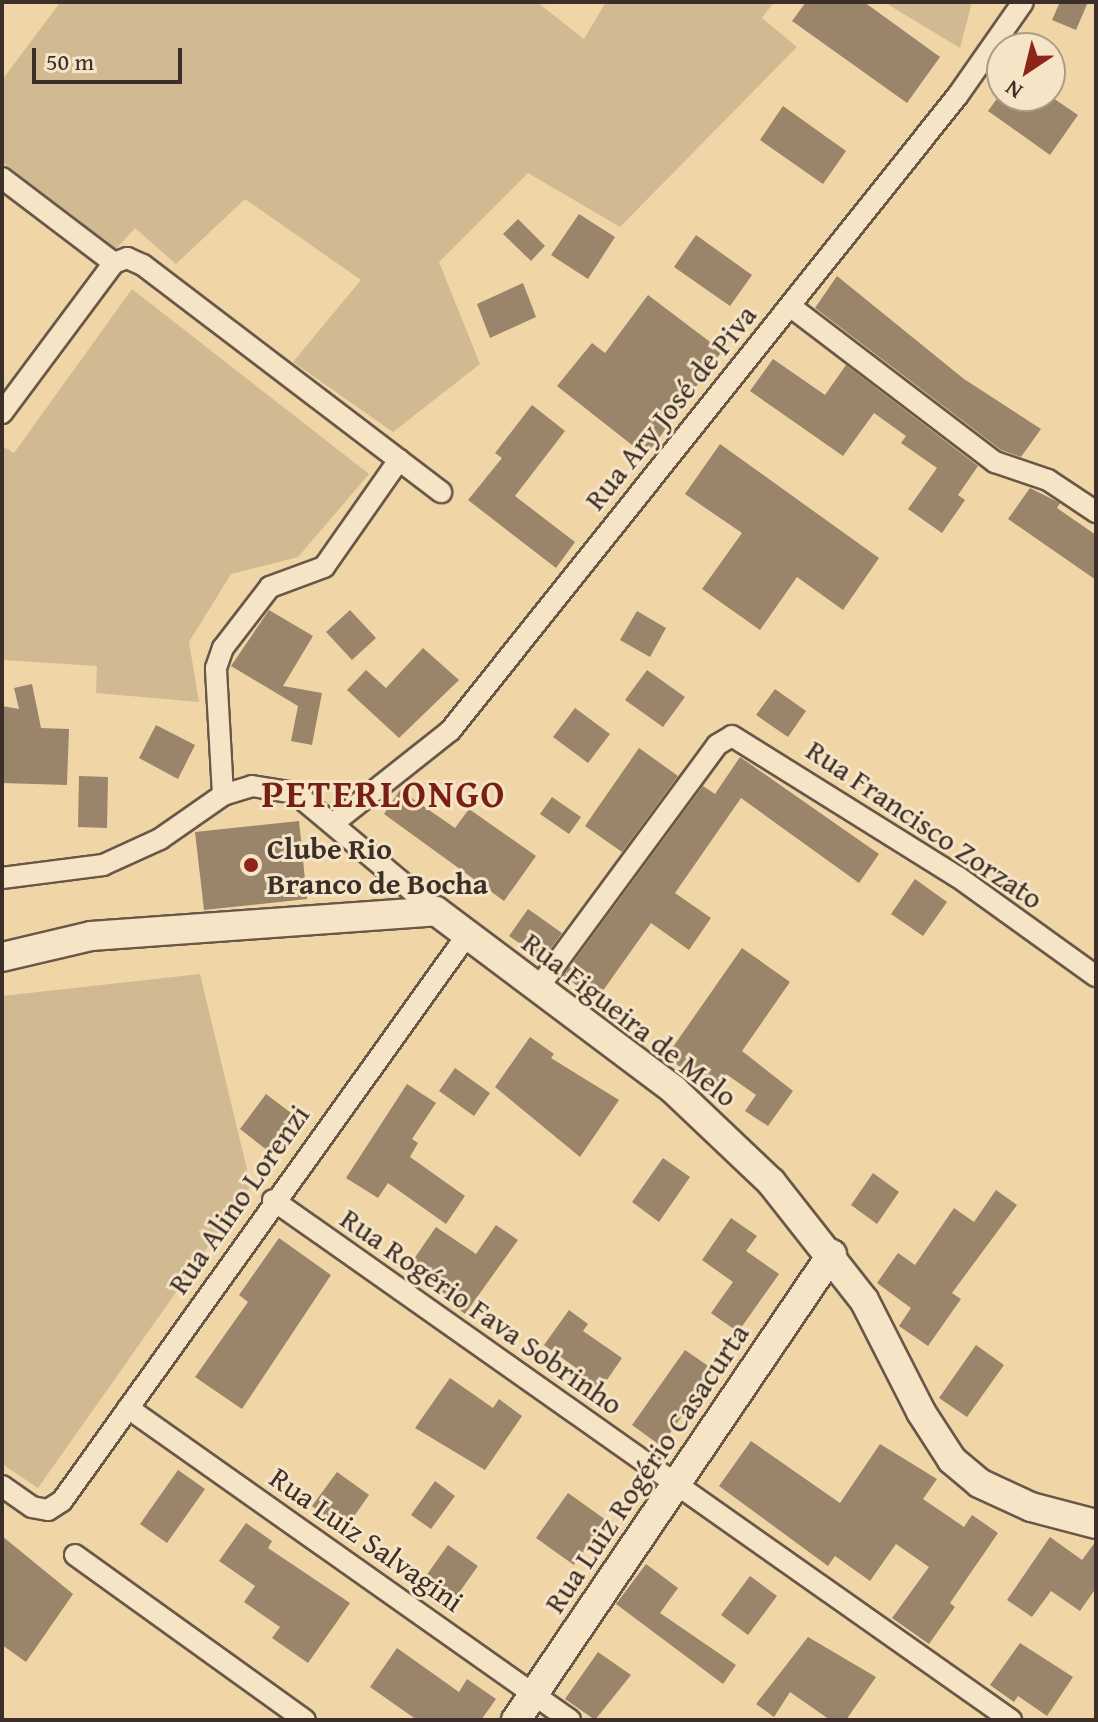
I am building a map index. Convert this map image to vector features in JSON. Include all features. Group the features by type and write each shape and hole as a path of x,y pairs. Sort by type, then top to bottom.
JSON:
{"main road":[{"name":"Rua Figueira de Melo","path":"436,911 674,1090 771,1182 832,1254 864,1300 921,1412 952,1460 979,1483 1031,1507 1096,1524"},
{"path":"2,957 91,936 436,911"},
{"name":"Rua Luiz Rogério Casacurta","path":"516,1720 832,1254"}],"street":[{"name":"Rua Ary José de Piva","path":"335,822 450,731 958,95 1023,2"},
{"path":"2,178 114,263"},
{"path":"2,413 114,263 127,258 143,265 441,492"},
{"path":"790,306 995,462 1048,480 1096,512"},
{"path":"223,795 216,668 223,648 270,587 324,567 399,460"},
{"name":"Rua Francisco Zorzato","path":"538,988 717,745 740,738 958,877 1096,976"},
{"path":"2,878 103,865 160,839 223,795 252,786 295,793 335,822 436,911"},
{"name":"Rua Alino Lorenzi","path":"2,1486 32,1507 48,1510 62,1501 273,1200 467,935"},
{"name":"Rua Rogério Fava Sobrinho","path":"273,1200 1011,1720"},
{"name":"Rua Luiz Salvagini","path":"128,1408 570,1720"},
{"path":"75,1555 305,1720"}],"shaded area":[{"path":"537,2 584,39 606,2 774,2 762,18 797,47 620,227 528,173 439,262 480,364 393,432 293,362 361,280 245,199 176,264 135,228 116,249 2,162 2,80 59,4"},
{"path":"884,2 972,2 960,48"},
{"path":"132,289 369,474 298,557 231,574 189,642 199,702 96,693 97,666 2,660 2,446 14,453"},
{"path":"200,974 251,1186 38,1488 2,1464 2,996"}],"building":[{"path":"806,2 864,2 940,57 907,103 792,21"},
{"path":"1060,2 1088,2 1076,30 1052,20"},
{"path":"783,106 846,151 823,184 760,140"},
{"path":"1066,107 1078,115 1050,155 989,112 1066,112"},
{"path":"579,214 615,237 588,279 551,255"},
{"path":"518,219 545,246 531,261 503,234"},
{"path":"696,235 752,275 730,306 674,267"},
{"path":"837,276 964,379 1041,429 1021,457 1001,450 815,308"},
{"path":"523,283 536,317 490,338 477,304"},
{"path":"648,295 722,351 646,456 557,386 592,343 605,353"},
{"path":"773,359 825,395 846,365 978,466 958,495 965,500 942,533 908,509 937,468 901,443 906,436 874,413 843,456 750,391"},
{"path":"532,405 565,431 515,496 575,542 556,568 468,500 502,458 495,453"},
{"path":"720,444 879,558 843,610 797,577 760,630 702,589 742,533 685,494"},
{"path":"1030,488 1060,503 1057,508 1096,535 1096,580 1008,519"},
{"path":"269,610 313,636 283,686 322,693 312,745 291,741 298,706 231,666"},
{"path":"350,610 376,638 352,660 326,632"},
{"path":"637,611 666,628 650,657 620,640"},
{"path":"423,648 459,680 399,738 347,690 366,670 386,688"},
{"path":"647,670 685,697 663,727 625,700"},
{"path":"32,684 41,728 69,729 67,785 2,783 2,706 19,709 14,688"},
{"path":"775,689 806,711 788,737 756,715"},
{"path":"575,708 610,734 588,763 553,737"},
{"path":"156,725 195,745 178,779 139,758"},
{"path":"639,748 678,776 622,852 585,826"},
{"path":"740,757 879,854 859,883 741,798 675,893 711,918 689,950 651,923 597,999 563,976 703,786 715,794"},
{"path":"79,776 108,777 107,828 78,827"},
{"path":"400,790 455,828 469,809 536,856 504,901 384,814"},
{"path":"552,797 581,817 569,834 540,814"},
{"name":"Clube Rio Branco de Bocha","path":"299,821 307,899 204,910 195,832"},
{"path":"915,879 947,902 923,936 891,914"},
{"path":"528,909 562,933 543,959 509,936"},
{"path":"742,948 790,982 742,1051 793,1091 768,1126 745,1111 756,1095 726,1074 714,1091 666,1057"},
{"path":"530,1037 554,1054 551,1058 619,1100 580,1157 495,1087"},
{"path":"455,1068 490,1093 474,1116 439,1091"},
{"path":"407,1084 436,1103 412,1139 418,1143 410,1157 465,1196 446,1224 388,1183 378,1198 346,1178"},
{"path":"266,1094 299,1119 272,1154 240,1129"},
{"path":"663,1158 690,1177 659,1222 632,1202"},
{"path":"873,1173 899,1192 877,1224 851,1205"},
{"path":"996,1190 1017,1205 952,1293 961,1299 928,1346 899,1326 911,1308 877,1283 898,1253 915,1265 954,1208 974,1222"},
{"path":"731,1218 757,1236 746,1251 779,1274 738,1332 711,1313 733,1282 702,1260"},
{"path":"496,1225 518,1240 465,1314 407,1269 436,1227 476,1254"},
{"path":"279,1238 331,1275 242,1409 195,1377 248,1302 239,1295"},
{"path":"569,1310 588,1324 583,1331 622,1358 594,1399 570,1383 579,1370 544,1345"},
{"path":"976,1345 1004,1365 967,1417 939,1398"},
{"path":"685,1350 714,1370 661,1446 632,1425"},
{"path":"450,1378 493,1408 499,1399 522,1416 485,1470 415,1428"},
{"path":"751,1441 840,1503 880,1444 937,1479 923,1499 964,1527 972,1515 998,1533 950,1603 955,1607 929,1644 892,1618 929,1567 896,1544 870,1581 835,1556 828,1566 719,1486"},
{"path":"178,1470 205,1489 167,1543 140,1524"},
{"path":"337,1472 369,1495 345,1529 312,1506"},
{"path":"435,1481 455,1496 431,1529 411,1515"},
{"path":"568,1493 606,1520 574,1565 536,1538"},
{"path":"246,1523 272,1541 268,1548 350,1603 308,1663 272,1638 280,1627 244,1602 255,1586 219,1561"},
{"path":"2,1536 73,1594 26,1662 2,1645"},
{"path":"1050,1537 1082,1560 1096,1541 1096,1588 1080,1611 1051,1591 1032,1617 1007,1600"},
{"path":"448,1545 478,1566 446,1611 416,1590"},
{"path":"646,1564 678,1588 660,1613 736,1665 723,1684 616,1604"},
{"path":"750,1576 777,1596 748,1635 721,1615"},
{"path":"808,1637 876,1677 846,1720 830,1720 790,1692 774,1717 756,1704"},
{"path":"1020,1643 1073,1677 1047,1716 1018,1696 1014,1702 990,1685"},
{"path":"397,1648 459,1692 467,1679 496,1699 481,1720 417,1720 370,1687"},
{"path":"598,1652 631,1675 595,1720 565,1699"}],"place":[{"name":"Clube Rio Branco de Bocha","path":"251,865"}],"district":[{"name":"PETERLONGO","path":"384,794"}]}
